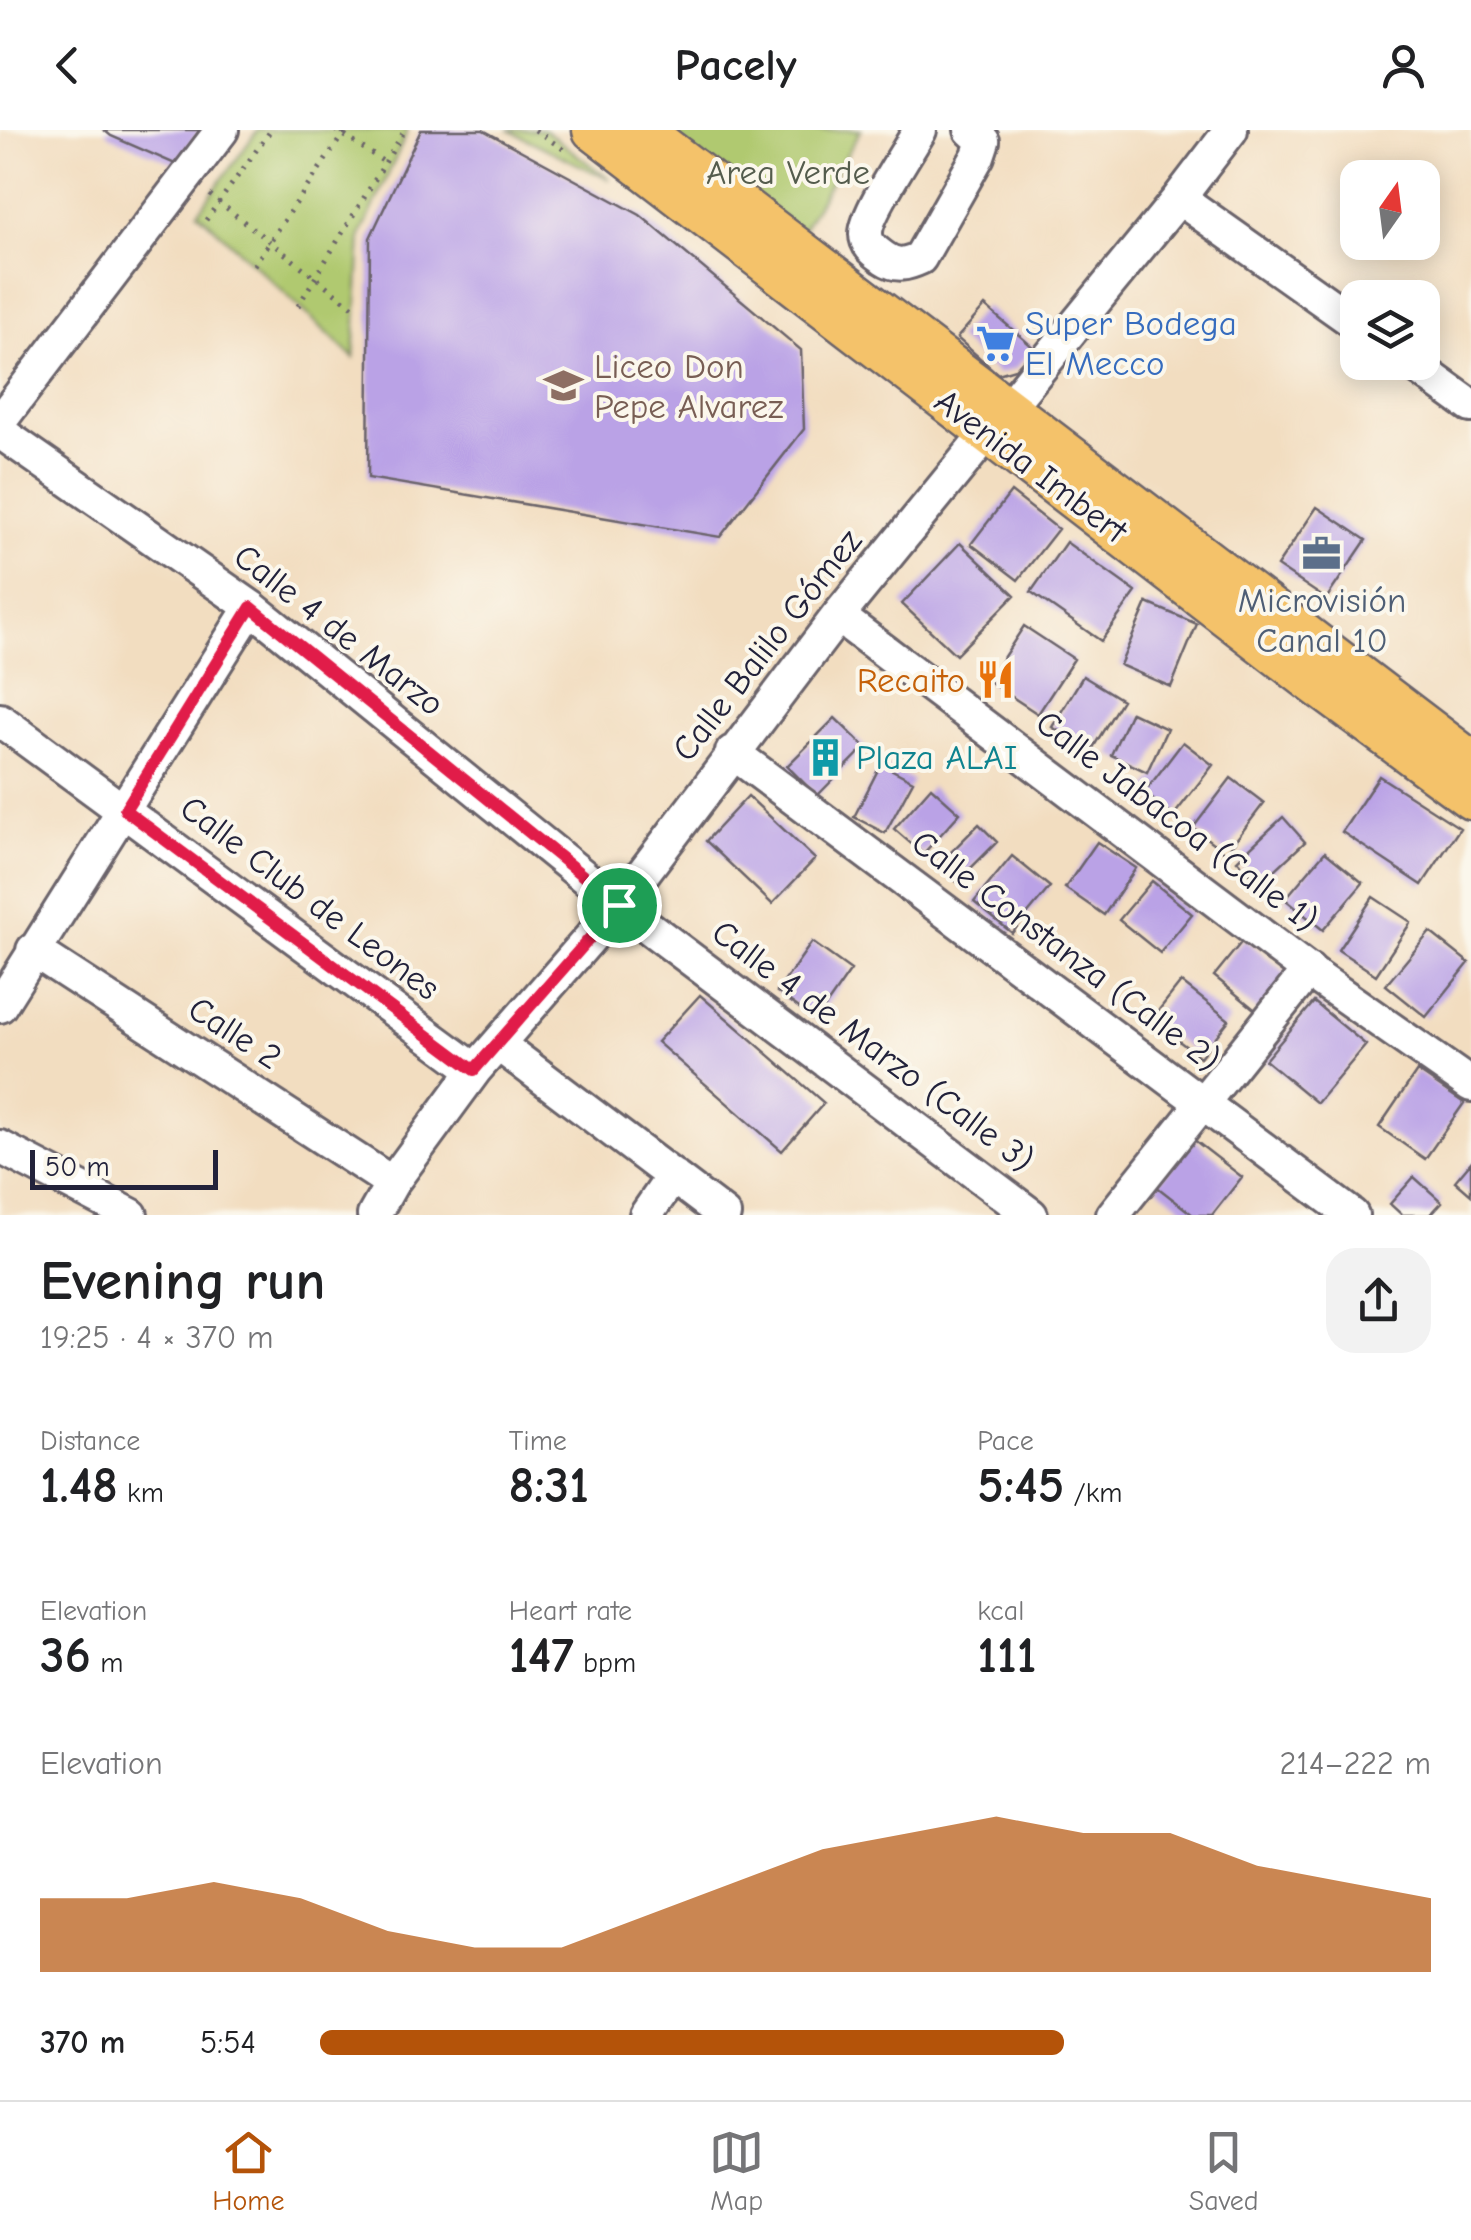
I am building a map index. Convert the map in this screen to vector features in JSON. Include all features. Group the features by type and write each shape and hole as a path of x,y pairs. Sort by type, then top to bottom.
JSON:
{"main road":[{"name":"Avenida Imbert","path":"594,130 998,419"},
{"name":"Avenida Imbert","path":"642,130 998,419 1326,672 1471,799"},
{"name":"Avenida Imbert","path":"1326,672 1471,761"}],"street":[{"path":"0,421 222,130"},
{"path":"920,130 870,218 866,236 871,248 892,264 908,264 920,258 984,142 971,130"},
{"name":"Calle Balilo Gómez","path":"374,1215 392,1183 474,1070 619,905 838,616 1180,198 1231,130"},
{"path":"1180,198 1340,312"},
{"path":"1435,380 1471,406"},
{"name":"Calle 4 de Marzo","path":"0,432 251,607 619,905"},
{"path":"0,1006 251,607"},
{"name":"Calle Jabacoa (Calle 1)","path":"838,616 1309,970 1471,1085"},
{"name":"Calle Club de Leones","path":"0,720 474,1070"},
{"name":"Calle Constanza (Calle 2)","path":"732,752 1352,1215"},
{"name":"Calle 4 de Marzo (Calle 3)","path":"619,905 1031,1215"},
{"name":"Calle 2","path":"34,950 392,1183"},
{"path":"1112,1215 1309,970"},
{"path":"498,1044 674,1176 711,1211"},
{"path":"0,1147 131,1215"},
{"path":"646,1215 674,1176"}],"path":[{"path":"206,220 271,130"},
{"path":"336,130 345,132 385,162"},
{"path":"298,306 404,130"},
{"path":"254,265 345,132"},
{"path":"210,196 357,310"}],"green space":[{"path":"258,130 408,130 361,235 354,358 198,212"},
{"path":"508,130 545,130 610,180"},
{"name":"Area Verde","path":"662,130 861,130 799,236"}],"building":[{"path":"104,130 200,130 175,164"},
{"path":"421,130 483,130 640,215 801,350 804,429 720,537 368,478 370,238"},
{"name":"Super Bodega El Mecco","path":"985,306 1034,348 1015,369 998,374 957,338"},
{"path":"1011,492 1058,529 1018,580 971,544"},
{"name":"Microvisión Canal 10","path":"1317,507 1366,540 1326,599 1277,566"},
{"path":"1066,542 1136,592 1101,641 1031,592"},
{"path":"960,543 1015,595 956,655 902,604"},
{"path":"1147,603 1197,624 1171,687 1120,665"},
{"path":"1024,626 1074,659 1038,714 988,681"},
{"path":"1083,676 1122,700 1091,751 1052,727"},
{"path":"1131,712 1167,729 1147,772 1111,755"},
{"name":"Plaza ALAI","path":"835,718 865,747 817,796 787,766"},
{"path":"1183,742 1213,765 1174,815 1144,793"},
{"path":"881,764 913,781 885,833 854,817"},
{"path":"1379,776 1460,828 1422,885 1342,832"},
{"path":"1231,778 1264,803 1226,853 1193,828"},
{"path":"931,787 960,813 923,854 894,829"},
{"path":"748,796 815,859 772,904 706,841"},
{"path":"1283,817 1305,842 1260,884 1237,860"},
{"path":"979,824 997,842 957,882 939,864"},
{"path":"1097,842 1136,868 1104,915 1065,888"},
{"path":"1325,852 1363,883 1323,930 1285,899"},
{"path":"1012,856 1050,887 1012,933 974,902"},
{"path":"1152,881 1192,914 1160,953 1119,920"},
{"path":"1373,897 1411,922 1376,975 1338,950"},
{"path":"1430,932 1469,963 1426,1017 1386,985"},
{"path":"1244,939 1289,976 1259,1013 1214,976"},
{"path":"812,942 851,970 816,1020 777,992"},
{"path":"1181,982 1229,1020 1200,1057 1151,1020"},
{"path":"700,995 824,1103 782,1151 657,1042"},
{"path":"1314,1002 1366,1045 1317,1103 1265,1060"},
{"path":"1417,1071 1464,1103 1425,1159 1379,1127"},
{"path":"1193,1139 1242,1177 1212,1215 1193,1215 1156,1186"},
{"path":"1471,1162 1471,1195 1455,1181"},
{"path":"1414,1177 1442,1202 1430,1215 1402,1215 1390,1204"}],"place":[{"name":"Super Bodega El Mecco","path":"995,343"},
{"name":"Liceo Don Pepe Alvarez","path":"564,386"},
{"name":"Microvisión Canal 10","path":"1322,553"},
{"name":"Recaito","path":"995,680"},
{"name":"Plaza ALAI","path":"826,757"}],"route":[{"path":"251,607 619,905 474,1070 125,810 251,607"}]}
